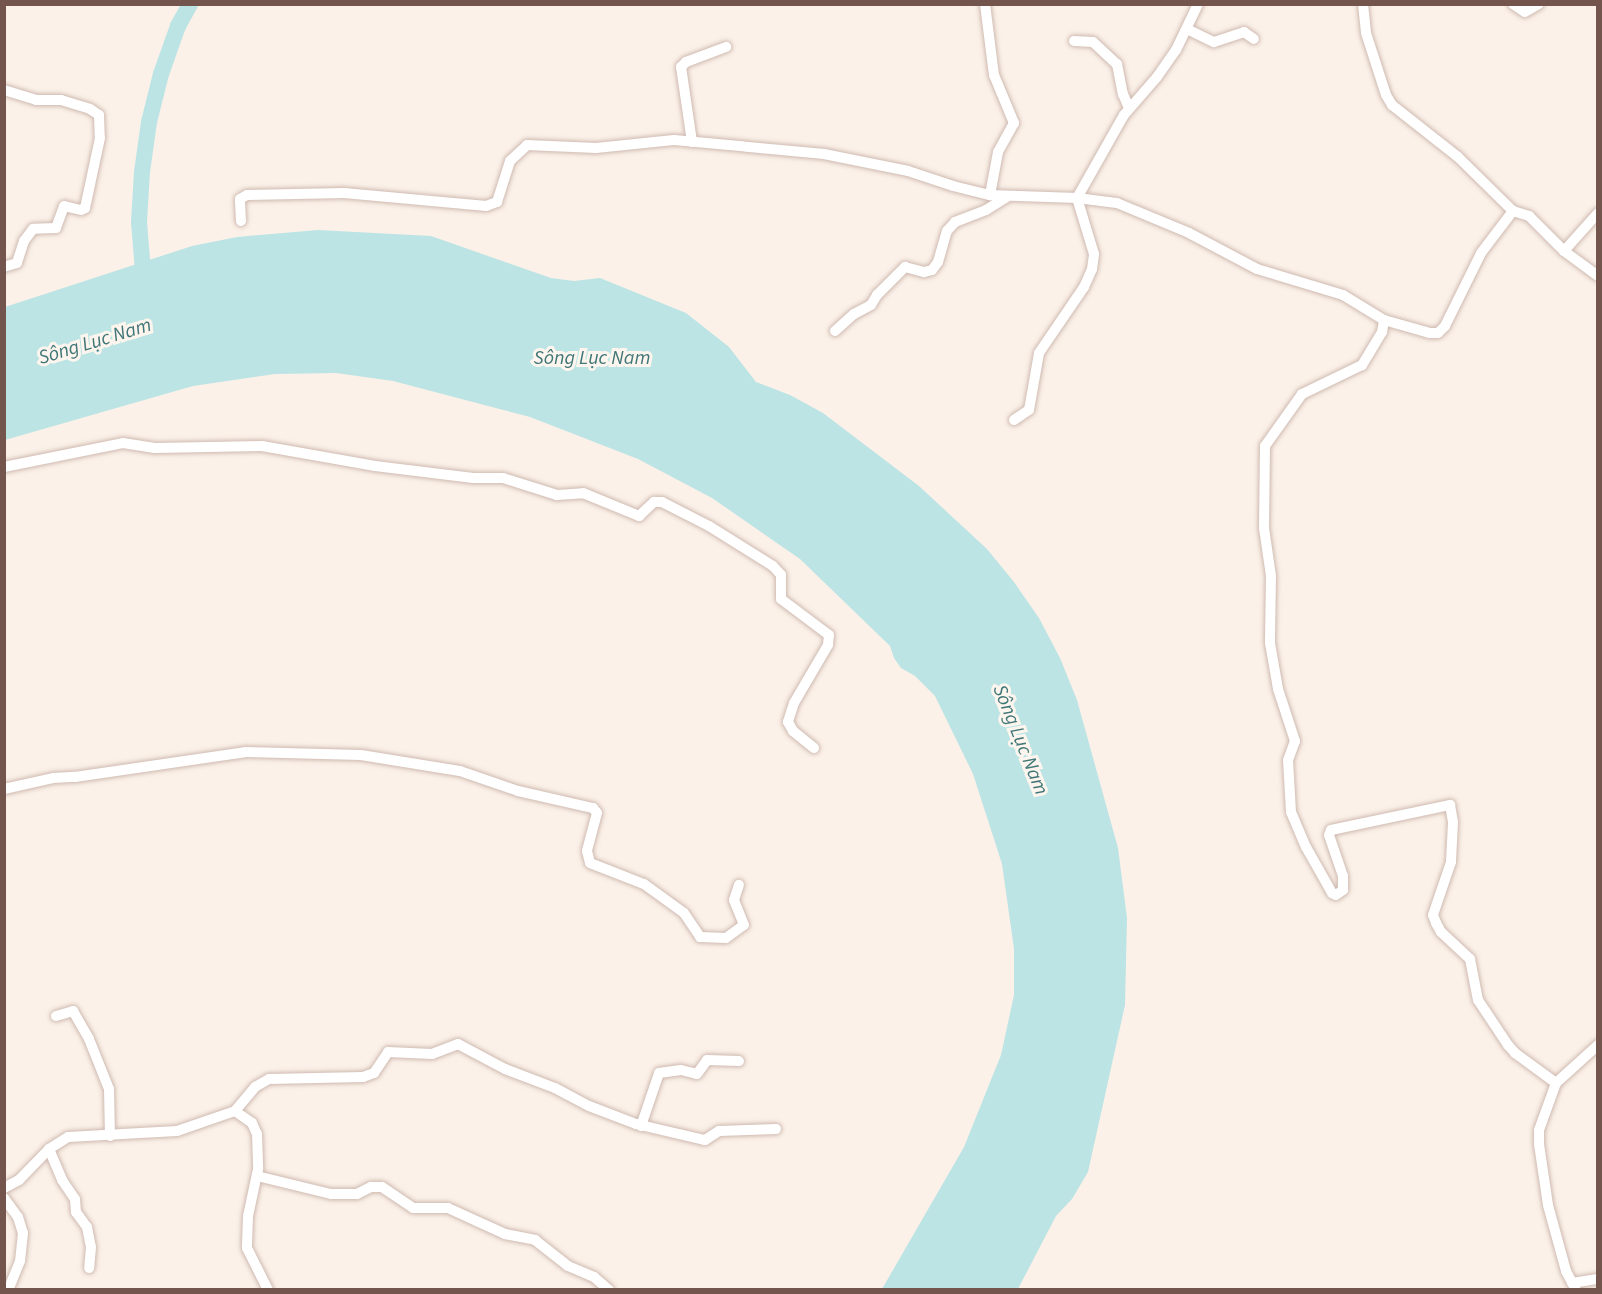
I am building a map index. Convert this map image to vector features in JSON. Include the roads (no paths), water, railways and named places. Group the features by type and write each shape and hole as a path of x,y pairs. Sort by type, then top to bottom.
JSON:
{"street":[{"path":"986,4 994,75 1014,123 998,152 990,195"},
{"path":"1014,420 1029,410 1039,353 1084,287 1092,269 1094,254 1077,198 1129,108 1157,77 1187,29 1198,4"},
{"path":"1363,4 1366,33 1386,95 1392,105 1458,157 1513,211 1534,220 1564,251 1598,276"},
{"path":"1513,4 1525,12 1539,4"},
{"path":"1187,29 1214,42 1244,32 1254,39"},
{"path":"1074,41 1093,42 1117,64 1123,94 1129,108"},
{"path":"692,142 681,67 686,62 726,47"},
{"path":"4,90 36,100 61,100 90,109 99,115 100,138 85,208 81,210 64,206 56,228 33,229 24,241 16,263 4,267"},
{"path":"241,221 240,199 247,195 344,193 492,205 500,197 510,161 527,145 596,148 665,140 824,154 908,171 990,195 1077,198 1110,202 1145,213 1189,233 1251,267 1343,295 1384,320 1431,333 1442,330 1481,253 1513,211"},
{"path":"835,331 854,314 871,305 905,267 924,272 932,270 938,262 947,231 955,222 986,210 1008,196"},
{"path":"1564,251 1598,213"},
{"path":"1384,320 1382,332 1362,365 1302,394 1265,446 1264,528 1271,576 1270,644 1278,689 1295,741 1288,760 1292,812 1306,847 1332,893 1336,895 1343,890 1343,876 1329,835 1331,830 1450,805 1453,822 1451,862 1434,915 1436,923 1441,932 1470,959 1478,1000 1508,1045 1515,1053 1556,1083"},
{"path":"4,467 123,443 156,448 262,446 375,466 473,478 503,478 557,495 584,493 639,516 654,502 662,502 709,526 773,566 781,575 781,599 829,635 828,645 794,703 788,722 793,731 814,748"},
{"path":"4,789 53,778 75,777 246,752 361,754 460,771 518,791 593,808 597,813 587,851 590,863 644,884 684,913 700,937 726,938 744,924 734,903 739,885"},
{"path":"56,1016 73,1011 89,1039 109,1089 110,1136"},
{"path":"4,1188 20,1180 49,1149 71,1136 110,1136 177,1131 235,1111 255,1087 269,1079 363,1077 374,1073 388,1052 432,1054 458,1044 505,1069 641,1126 705,1140 719,1131 776,1129"},
{"path":"1598,1045 1556,1083 1539,1130 1548,1205 1566,1271 1574,1286 1598,1279"},
{"path":"641,1126 659,1073 681,1070 696,1074 708,1060 739,1061"},
{"path":"235,1111 245,1116 255,1128 259,1146 257,1176 248,1216 247,1248 268,1290"},
{"path":"49,1149 62,1180 75,1199 76,1212 87,1227 91,1247 89,1268"},
{"path":"257,1176 331,1194 357,1194 371,1187 382,1187 413,1209 448,1208 505,1234 535,1240 568,1266 594,1277 609,1290"},
{"path":"4,1198 18,1217 23,1233 20,1261 8,1290"}],"water":[{"name":"Sông Lục Nam","path":"318,230 431,236 551,278 574,281 600,278 686,313 729,347 756,382 790,395 823,413 919,486 987,549 1039,618 1060,658 1077,700 1118,848 1127,918 1125,1005 1088,1172 1072,1199 1056,1216 1018,1289 882,1289 964,1147 1001,1055 1014,995 1014,949 1002,864 973,774 935,696 915,676 901,668 890,646 800,559 712,498 638,459 530,417 393,381 336,373 275,374 193,386 5,440 5,307 192,246 237,237"}],"waterway":[{"path":"144,283 139,222 142,172 149,122 161,74 178,26 190,4"}]}
